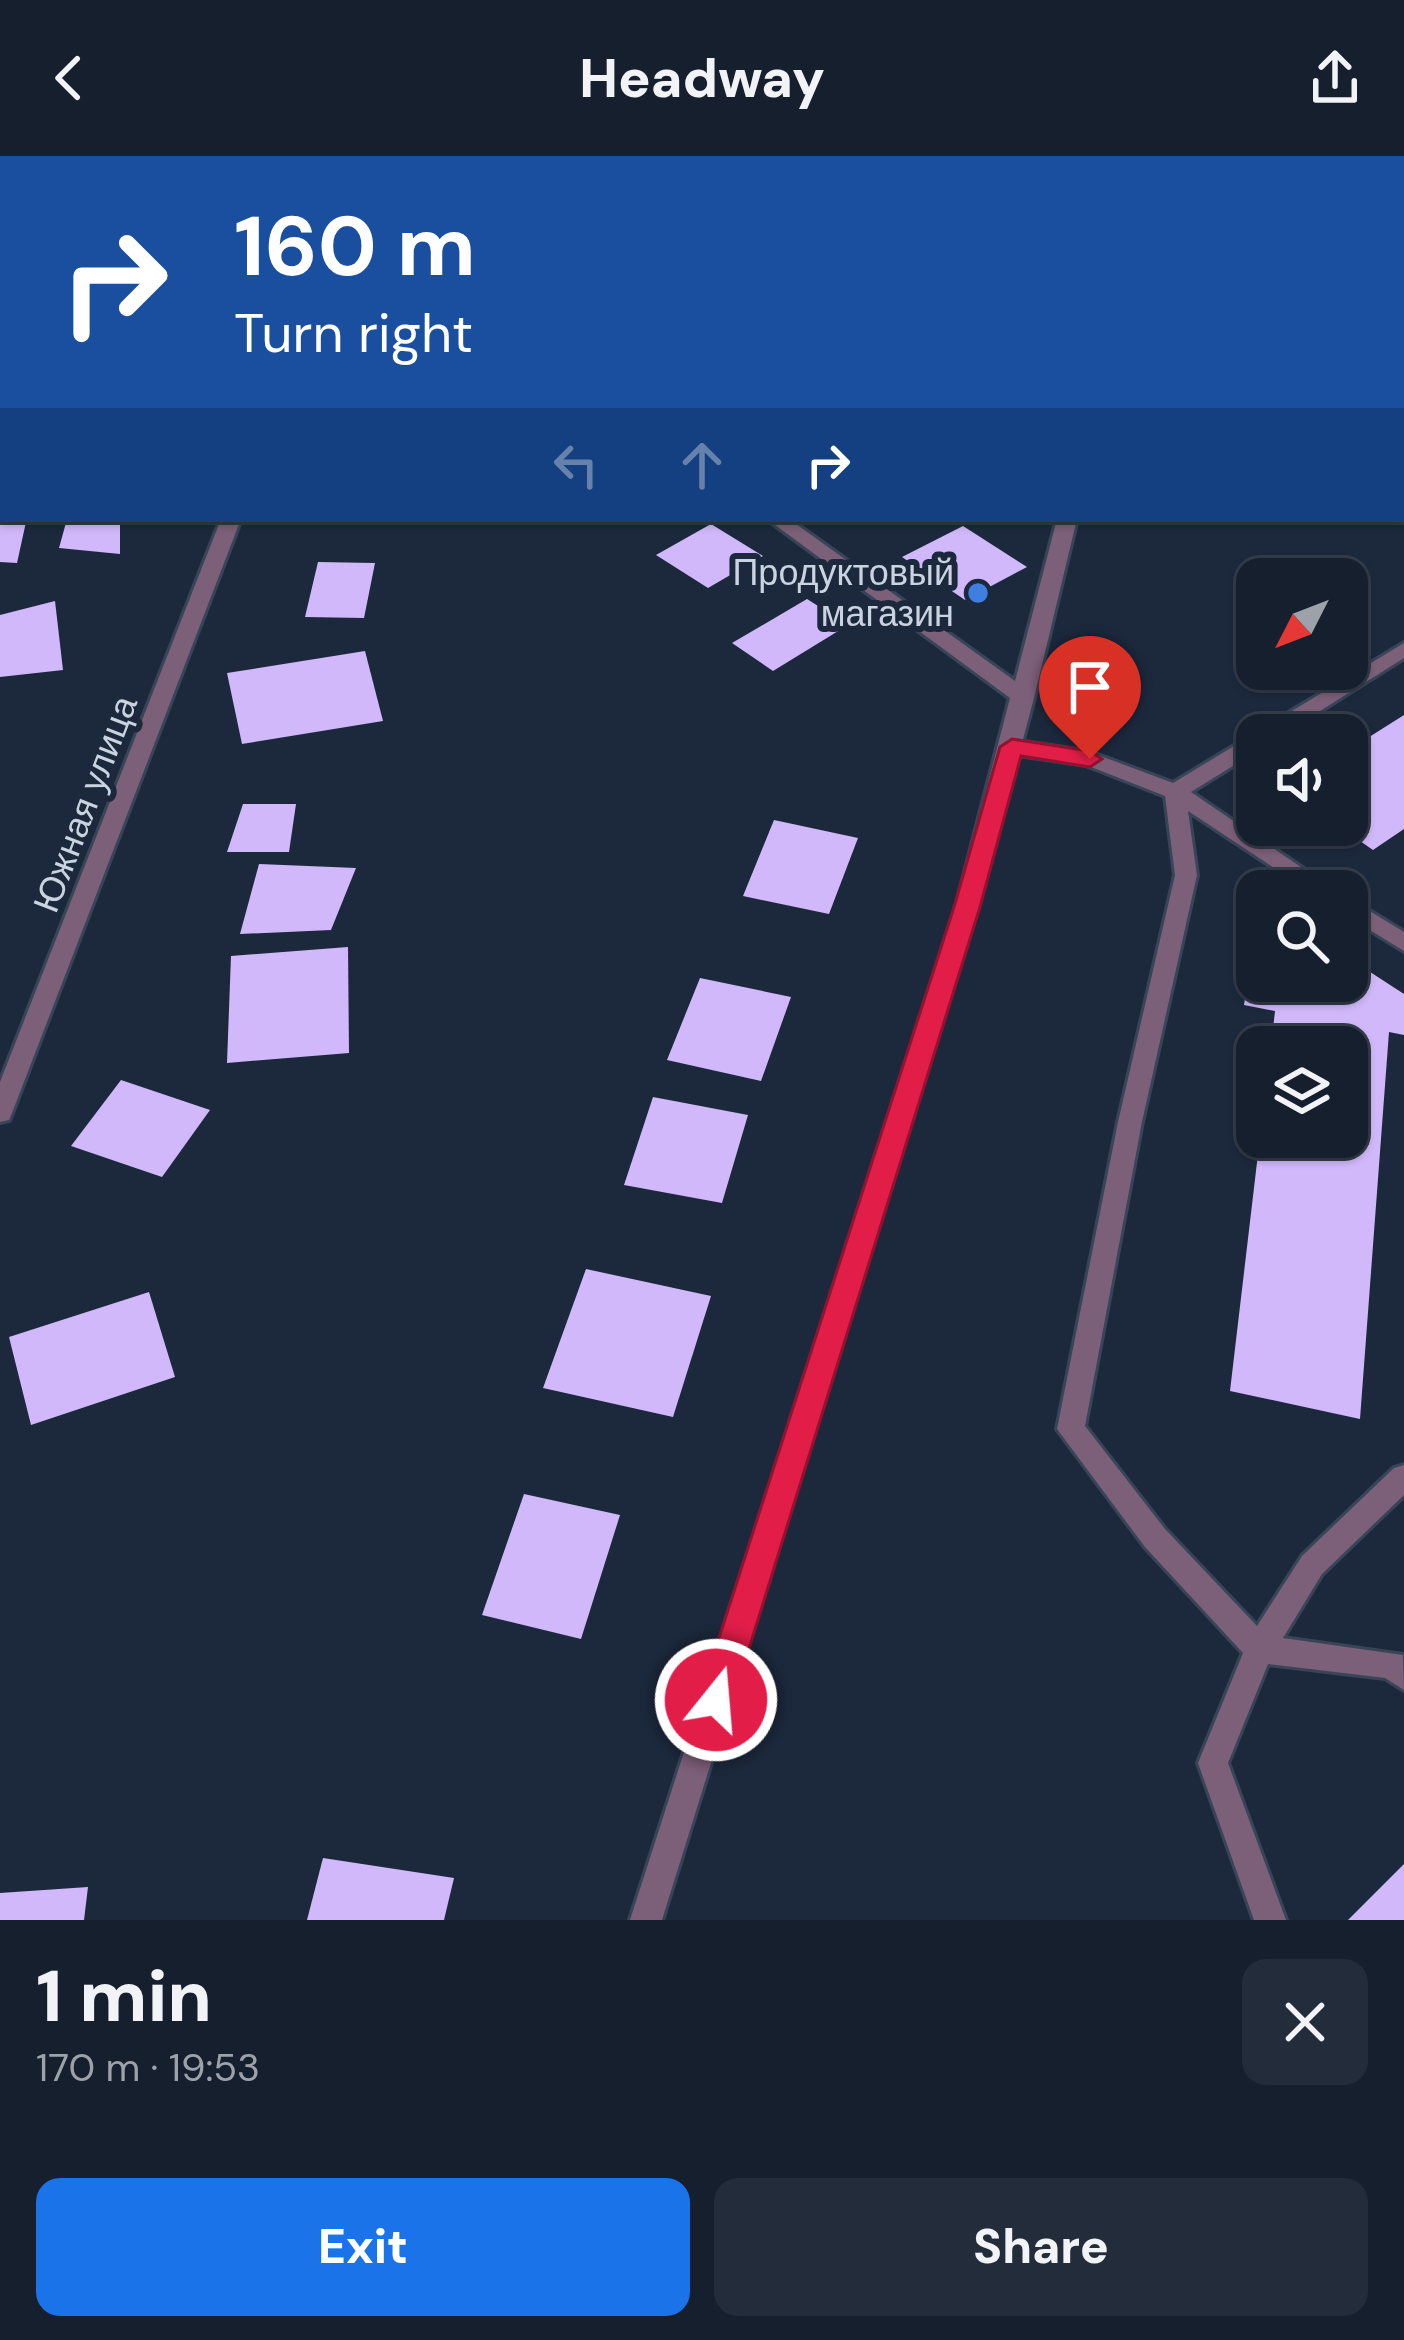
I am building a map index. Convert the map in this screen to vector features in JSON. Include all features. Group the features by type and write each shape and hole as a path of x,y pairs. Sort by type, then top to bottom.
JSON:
{"street":[{"name":"Южная улица","path":"0,1113 230,522"},
{"path":"781,522 1024,698"},
{"path":"646,1920 967,907 1012,747 1066,522"},
{"path":"1300,714 1404,649"},
{"path":"1012,747 1090,759 1175,792 1293,870"},
{"path":"1175,792 1236,754"},
{"path":"1175,792 1186,875 1130,1122 1071,1429 1155,1538 1258,1649 1400,1666"},
{"path":"1368,919 1404,943"},
{"path":"1270,1920 1213,1763 1258,1649 1312,1565 1404,1477"}],"building":[{"path":"26,522 17,563 0,562 0,523"},
{"path":"66,522 120,522 120,554 59,548"},
{"path":"711,524 763,556 708,588 656,555"},
{"path":"963,526 1027,567 965,600 902,557"},
{"path":"318,562 375,563 364,618 305,617"},
{"path":"807,599 848,625 773,671 732,643"},
{"path":"55,601 63,670 0,677 0,615"},
{"path":"365,651 383,721 242,744 227,673"},
{"path":"1404,715 1404,829 1373,850 1367,846 1368,738"},
{"path":"243,804 296,804 289,852 227,852"},
{"path":"774,820 858,838 829,914 743,896"},
{"path":"259,864 356,868 331,930 240,934"},
{"path":"348,947 349,1053 227,1063 231,956"},
{"path":"1368,971 1404,994 1404,1035 1389,1032 1360,1419 1230,1391 1258,1158 1368,1158 1368,1026 1273,1026 1275,1011 1244,1005 1368,1002"},
{"path":"700,978 791,997 761,1081 667,1060"},
{"path":"121,1080 210,1110 162,1177 71,1146"},
{"path":"653,1097 748,1115 722,1203 624,1185"},
{"path":"586,1269 711,1296 673,1417 543,1388"},
{"path":"149,1292 175,1377 31,1425 9,1337"},
{"path":"524,1494 620,1515 581,1639 482,1615"},
{"path":"323,1858 454,1878 444,1920 307,1920"},
{"path":"1404,1864 1404,1920 1348,1920"},
{"path":"88,1887 84,1920 0,1920 0,1893"}],"place":[{"name":"Продуктовый магазин","path":"978,593"}],"route":[{"path":"716,1700 967,907 1012,747 1090,759"}]}
